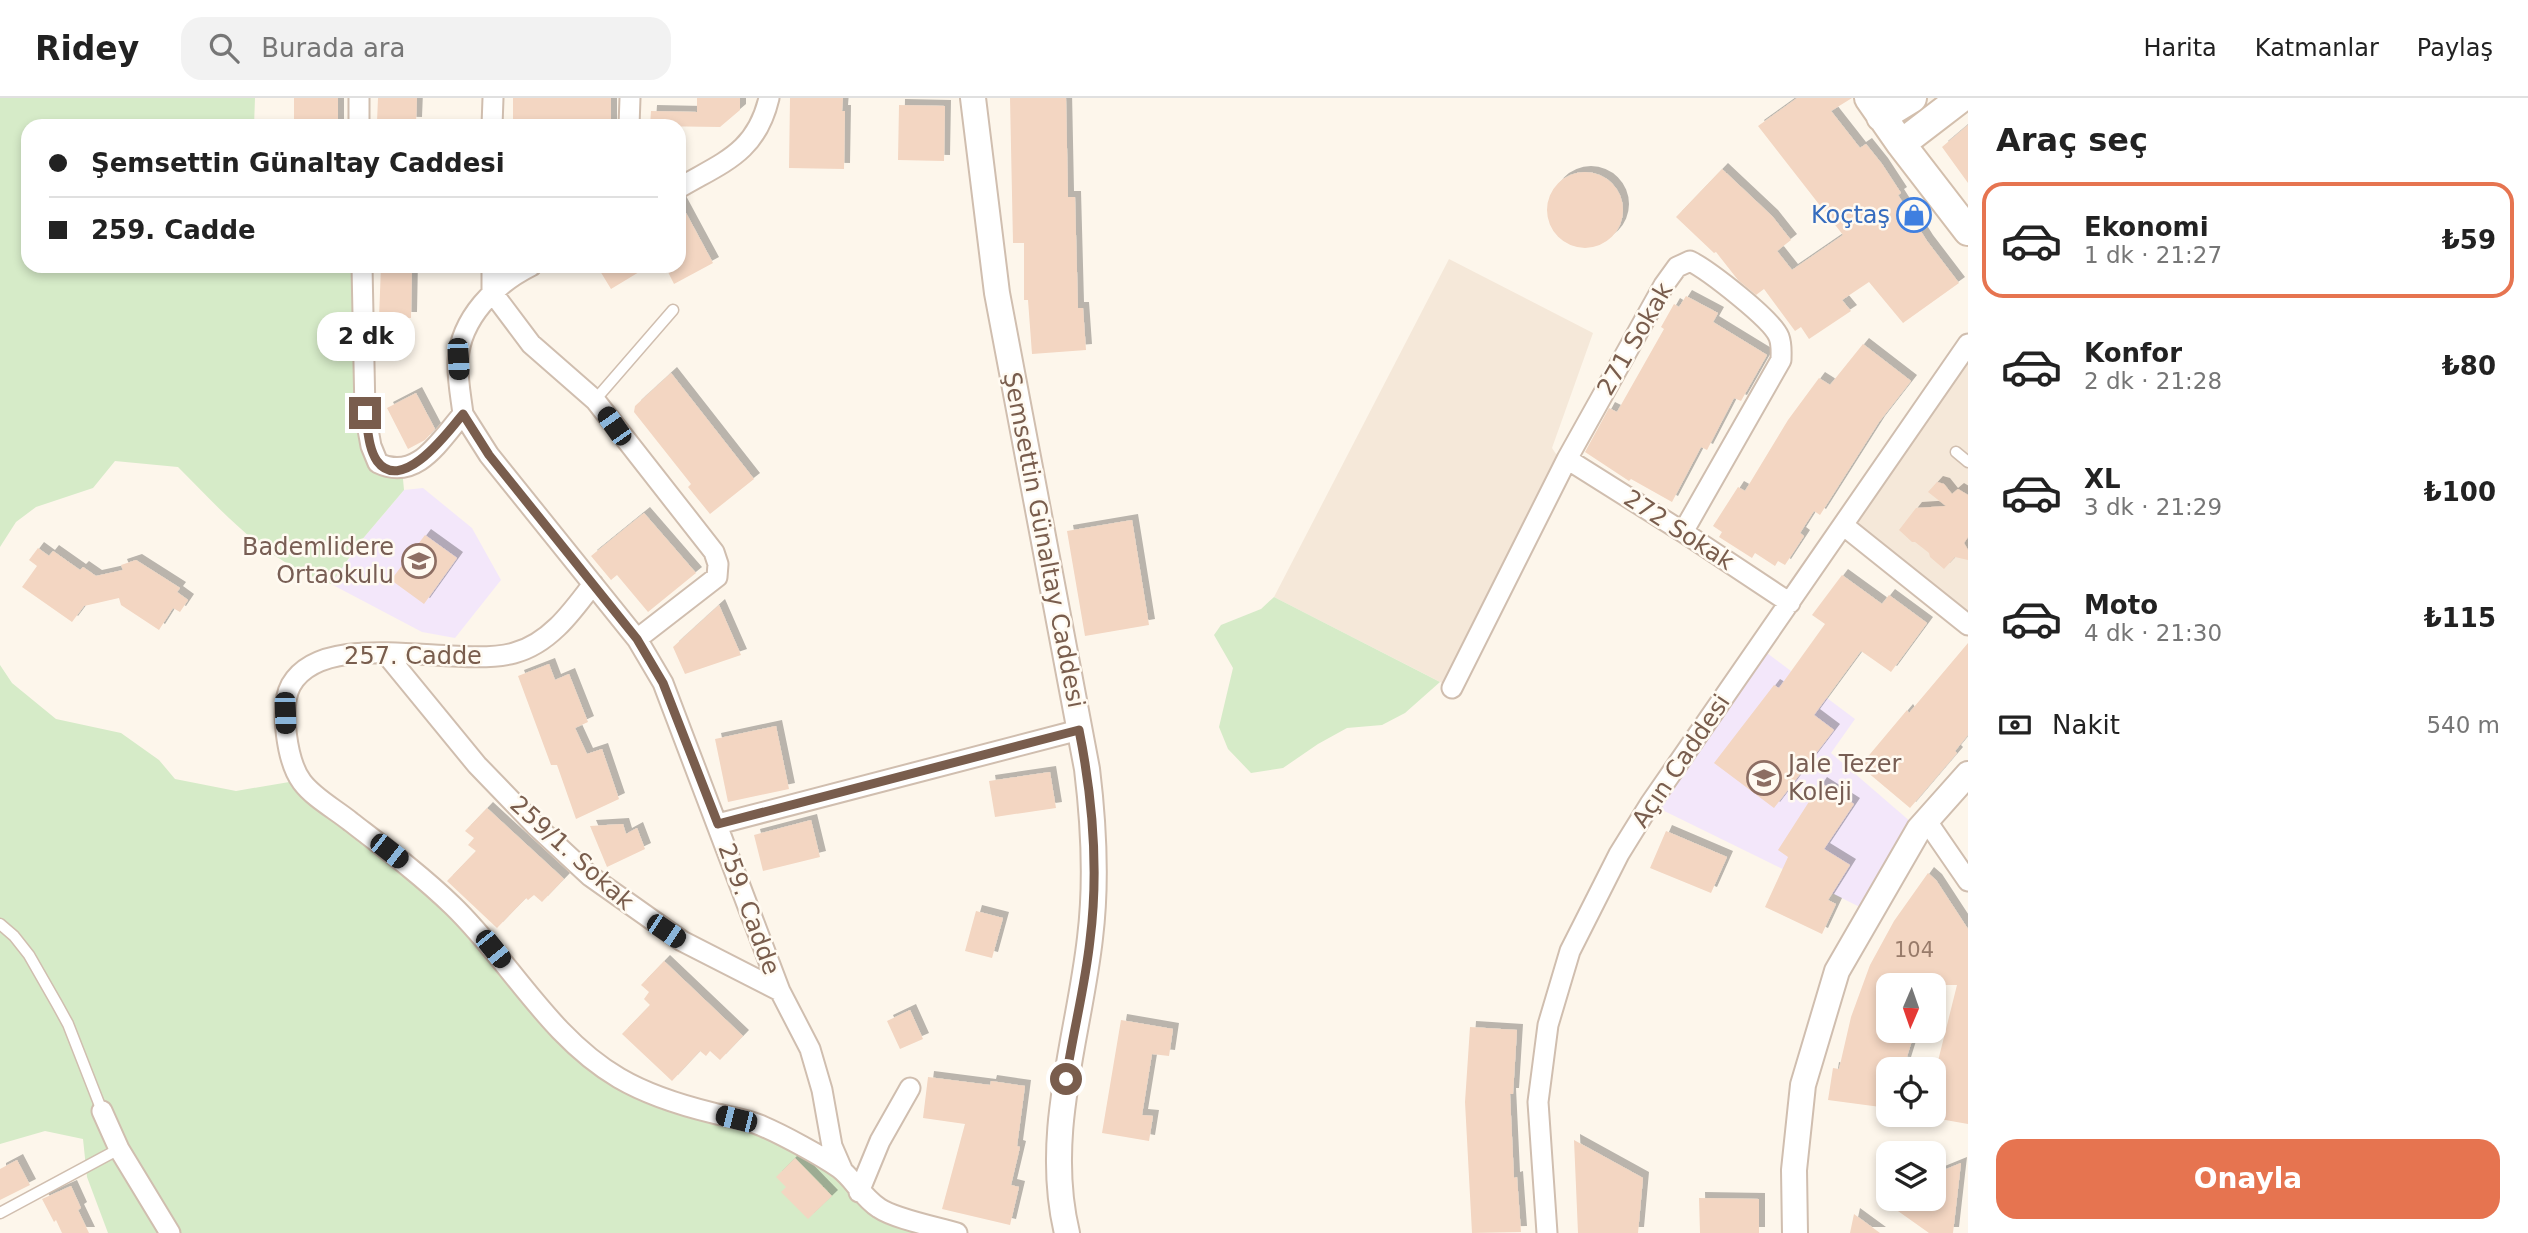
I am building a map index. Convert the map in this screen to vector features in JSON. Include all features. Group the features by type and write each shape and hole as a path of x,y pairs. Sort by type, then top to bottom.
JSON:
{"main road":[{"path":"1912,98 1875,107 1900,144 1968,231"},
{"path":"1900,144 1961,98"}],"street":[{"path":"359,98 359,119"},
{"path":"492,119 493,98"},
{"path":"629,98 629,119"},
{"path":"686,184 737,155 757,133 769,98"},
{"name":"Şemsettin Günaltay Caddesi","path":"973,98 998,293 1079,730 1094,826 1095,859 1090,939 1062,1112 1060,1180 1067,1233"},
{"name":"271 Sokak","path":"1452,688 1567,459 1664,285 1677,267 1690,261 1703,267 1769,323 1779,335 1782,348 1781,360 1684,532"},
{"path":"362,273 365,413 371,446 378,463 392,470 410,467 423,459 463,414 458,359 465,333 492,292 518,273"},
{"path":"492,273 492,292 531,344 595,400 714,552 719,564 717,577 708,586 637,639"},
{"name":"Açın Caddesi","path":"1547,1233 1538,1101 1548,1026 1570,951 1619,854 1650,804 1968,344"},
{"name":"259. Cadde","path":"463,414 489,455 637,639 663,683 780,990"},
{"name":"272 Sokak","path":"1567,459 1684,532 1790,603"},
{"path":"1843,525 1968,625"},
{"name":"257. Cadde","path":"593,584 570,615 542,640 514,653 481,657 351,653 324,659 302,670 289,688 285,713 286,742 300,780 408,865 454,907 493,949 571,1043 618,1077 662,1099 760,1124 842,1169 859,1192 881,1210 957,1233"},
{"name":"259/1. Sokak","path":"386,654 478,765 535,825 590,876 682,941 780,990"},
{"path":"718,824 1079,730"},
{"path":"1795,1233 1794,1170 1803,1085 1838,971 1926,820 1968,774"},
{"path":"1926,820 1968,881"},
{"path":"780,990 810,1049 822,1090 832,1146 842,1169"},
{"path":"859,1192 880,1141 910,1088"},
{"path":"102,1111 119,1149 170,1233"}],"lane":[{"path":"595,400 673,310"},
{"path":"1956,452 1968,462"},
{"path":"0,924 29,955 68,1024 102,1111"},
{"path":"0,1213 119,1149"}],"shaded area":[{"path":"1449,259 1593,333 1552,448 1564,466 1452,688 1274,597"},
{"path":"1968,344 1968,625 1843,525"},
{"name":"Bademlidere Ortaokulu","path":"423,488 472,528 501,580 455,638 422,632 331,584 360,542 404,490"},
{"name":"Jale Tezer Koleji","path":"1759,647 1855,719 1831,753 1919,829 1870,912 1650,804"}],"green space":[{"path":"0,98 255,98 254,119 21,119 21,273 362,273 371,446 402,468 404,490 360,542 331,584 301,571 264,548 178,467 115,461 93,488 36,507 16,522 0,547"},
{"path":"1274,597 1440,682 1405,713 1382,725 1347,728 1283,768 1251,773 1228,749 1219,727 1233,668 1214,635 1221,625 1261,609"},
{"path":"0,665 12,683 56,719 121,733 159,760 175,779 236,791 301,780 408,865 618,1077 760,1124 859,1192 916,1221 913,1233 108,1233 87,1177 83,1139 45,1131 0,1144"}],"building":[{"path":"294,98 338,98 338,119 294,119"},
{"path":"378,98 417,98 416,119 377,119"},
{"path":"513,98 611,98 611,119 513,119"},
{"path":"697,98 740,98 740,110 720,127 686,127 686,119 650,119 651,111 697,112"},
{"path":"790,98 843,98 844,169 789,168"},
{"path":"1010,98 1066,98 1068,197 1075,197 1078,308 1083,308 1086,350 1032,354 1028,300 1024,300 1024,243 1013,243"},
{"path":"1797,98 1852,98 1831,111 1860,148 1866,144 1882,164 1927,241 1959,283 1903,323 1869,282 1842,300 1851,311 1809,339 1801,327 1795,331 1764,289 1756,295 1738,280 1716,252 1676,217 1722,169 1772,216 1791,240 1777,251 1792,270 1843,235 1758,126"},
{"path":"899,105 945,106 944,161 898,160"},
{"path":"1968,125 1968,183 1942,147"},
{"path":"1585,172 1599,175 1612,183 1620,196 1623,210 1620,224 1612,237 1599,245 1585,248 1571,245 1558,237 1550,224 1547,210 1550,196 1558,183 1571,175"},
{"path":"686,213 713,263 674,284 668,273 686,273"},
{"path":"381,273 412,273 411,318 379,318"},
{"path":"601,273 637,273 611,289"},
{"path":"1686,296 1718,313 1713,322 1767,355 1741,401 1734,398 1707,450 1701,447 1672,502 1631,479 1629,481 1585,452 1609,408 1617,412 1664,329 1661,327 1674,304 1679,307"},
{"path":"1863,344 1911,381 1879,422 1820,515 1814,511 1800,533 1804,536 1785,565 1778,561 1775,566 1755,553 1752,558 1719,537 1722,532 1713,526 1738,487 1745,491 1788,420 1819,378 1830,385"},
{"path":"671,373 754,479 710,514 688,487 691,484 634,412 635,406"},
{"path":"416,393 435,429 425,440 408,449 387,408"},
{"path":"1937,482 1944,484 1952,494 1958,489 1968,495 1968,537 1964,543 1968,550 1968,560 1955,557 1944,569 1929,553 1899,530 1916,508 1946,506 1928,492"},
{"path":"644,513 696,573 648,612 617,575 611,580 591,556"},
{"path":"1132,520 1149,625 1085,636 1067,531"},
{"path":"425,535 457,558 424,604 391,580"},
{"path":"38,548 49,556 53,551 80,570 83,567 96,576 123,570 121,565 136,560 180,588 177,592 188,600 180,612 173,608 159,630 121,605 119,598 84,606 72,622 22,587 37,566 29,560"},
{"path":"1842,575 1882,604 1889,595 1927,623 1891,672 1861,651 1814,715 1834,730 1774,808 1714,763 1774,685 1779,688 1825,624 1812,615"},
{"path":"719,605 741,655 685,674 673,647"},
{"path":"1968,643 1968,735 1955,751 1957,753 1910,808 1860,766"},
{"path":"549,664 555,680 569,674 588,722 575,728 587,754 602,749 619,799 576,819 557,765 551,765 518,676"},
{"path":"776,726 789,789 728,802 715,739"},
{"path":"1050,772 1056,808 995,817 989,781"},
{"path":"1821,783 1854,804 1824,849 1850,865 1828,900 1836,904 1822,934 1765,907 1788,857 1778,850"},
{"path":"487,808 564,879 542,902 534,895 528,900 526,898 497,928 447,881 476,851 468,845 474,838 465,831"},
{"path":"811,820 820,857 763,871 754,835"},
{"path":"623,824 626,834 637,828 645,849 607,867 590,826"},
{"path":"1666,831 1727,857 1711,893 1650,868"},
{"path":"1928,873 1936,880 1968,929 1968,1124 1946,1120 1946,1057 1939,1057 1942,1043 1946,1043 1946,1029 1957,985 1946,985 1946,973 1876,973 1876,1043 1911,1043 1907,1057 1876,1057 1876,1106 1828,1100 1833,1068 1839,1069 1851,1017 1870,965 1894,921"},
{"path":"976,911 1003,918 992,958 965,951"},
{"path":"664,961 743,1036 720,1060 710,1051 706,1056 700,1051 672,1081 622,1034 650,1005 644,999 649,992 641,985"},
{"path":"910,1010 923,1039 900,1049 887,1021"},
{"path":"1121,1020 1173,1029 1169,1056 1152,1054 1142,1115 1153,1116 1149,1141 1102,1133"},
{"path":"1470,1027 1517,1030 1513,1094 1510,1094 1514,1178 1517,1177 1521,1232 1472,1233 1465,1102"},
{"path":"928,1077 990,1085 991,1081 1025,1086 1017,1146 1020,1147 1011,1185 1019,1187 1010,1225 942,1209 965,1124 923,1118"},
{"path":"1574,1140 1643,1178 1638,1233 1578,1233"},
{"path":"795,1158 832,1196 808,1219 781,1192 786,1187 776,1177"},
{"path":"17,1160 30,1185 0,1200 0,1169"},
{"path":"1961,1163 1953,1233 1929,1233 1898,1211 1946,1211 1946,1169"},
{"path":"71,1186 89,1233 62,1233 42,1199"},
{"path":"1699,1198 1759,1199 1759,1233 1700,1233"},
{"path":"1854,1214 1880,1233 1850,1233"}],"place":[{"name":"Koçtaş","path":"1914,215"},
{"name":"Bademlidere Ortaokulu","path":"419,561"},
{"name":"Jale Tezer Koleji","path":"1764,778"}],"route":[{"path":"365,413 371,446 378,463 392,470 410,467 423,459 463,414 489,455 637,639 663,683 718,824 1079,730 1087,769 1095,859 1090,939 1066,1079"}]}
